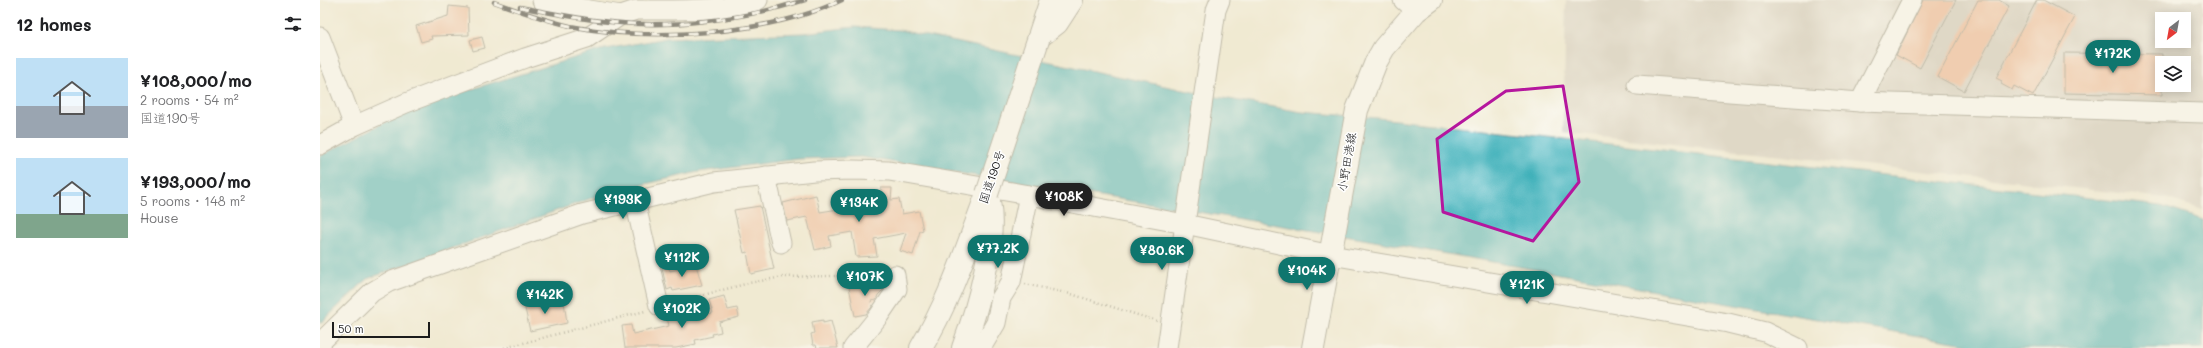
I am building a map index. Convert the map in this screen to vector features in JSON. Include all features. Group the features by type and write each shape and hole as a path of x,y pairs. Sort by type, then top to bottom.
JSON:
{"main road":[{"name":"国道190号","path":"921,348 936,324 948,297 987,194 1051,0"},
{"path":"1039,37 1057,22 1072,0"},
{"name":"小野田港線","path":"1313,348 1357,110 1376,62 1384,48 1416,4"},
{"path":"963,348 970,328 985,266 991,213 987,194"}],"street":[{"path":"542,0 564,6 621,15"},
{"path":"320,145 354,126 406,103 482,74 587,38 621,15 636,10 734,6 752,3 758,0"},
{"path":"1167,348 1216,10 1220,0"},
{"path":"1860,102 1912,0"},
{"path":"320,37 354,126"},
{"path":"1637,85 1860,102 2203,113"},
{"path":"320,343 372,292 389,282 582,214 714,182 814,171 890,171 1030,195 1186,218 1332,249 1728,323 1765,332 1798,348"},
{"path":"766,176 781,243"},
{"path":"981,348 996,323 1001,298 1011,282 1030,195"},
{"path":"635,201 659,306"},
{"path":"853,348 878,317 897,289 895,275"}],"path":[{"path":"504,348 749,283 783,277 895,275"},
{"path":"1011,282 1071,294 1157,321 1171,323"}],"highlighted area":[{"path":"1563,86 1579,182 1533,241 1443,212 1437,139 1506,91"}],"shaded area":[{"path":"1566,0 2203,0 2203,210 2165,198 1563,132"}],"water":[{"path":"854,27 899,30 1217,97 1302,112 1378,118 2161,206 2203,220 2203,348 1971,348 1966,344 1740,306 1357,238 861,157 798,159 698,172 606,193 367,279 320,324 320,156 416,106 600,50 666,38 803,33"}],"building":[{"path":"1923,0 1956,0 1920,68 1896,55"},
{"path":"1978,0 1999,0 2009,6 1964,91 1938,77"},
{"path":"2037,0 2043,0 2075,17 2033,96 2014,86 2012,90 2001,84 2002,81 1996,78"},
{"path":"449,6 468,8 469,35 431,36 432,39 421,42 416,26 448,16"},
{"path":"482,37 485,48 473,51 470,40"},
{"path":"2064,53 2162,54 2162,56 2155,56 2155,92 2162,92 2162,95 2064,93"},
{"path":"881,188 892,188 891,200 899,199 902,214 919,211 923,230 920,231 913,255 900,251 906,233 874,239 877,256 856,257 852,232 829,236 831,246 815,250 807,217 787,221 783,203 816,195 820,212 845,208 845,205 855,203 856,207 881,203"},
{"path":"760,206 774,269 751,274 747,252 744,253 734,210"},
{"path":"696,265 702,285 673,291 672,288 667,290 662,268 669,267 670,271"},
{"path":"882,282 884,289 878,295 876,300 871,301 872,307 866,314 855,316 849,287"},
{"path":"724,296 728,310 737,308 739,317 719,322 721,332 712,334 713,336 695,340 696,344 676,348 625,348 622,326 631,325 633,334 669,326 667,317 680,314 681,320 713,313 709,300"},
{"path":"552,300 552,304 564,302 567,323 530,331 524,304"},
{"path":"823,320 823,323 831,321 838,348 817,348 816,345 813,345 811,334 814,333 812,322"}],"railway":[{"path":"520,7 599,21 634,24 658,24 708,21 733,17 782,7 805,0"},
{"path":"494,2 570,26 601,31 636,34 672,34 745,28 780,21 813,12 842,0"}]}
